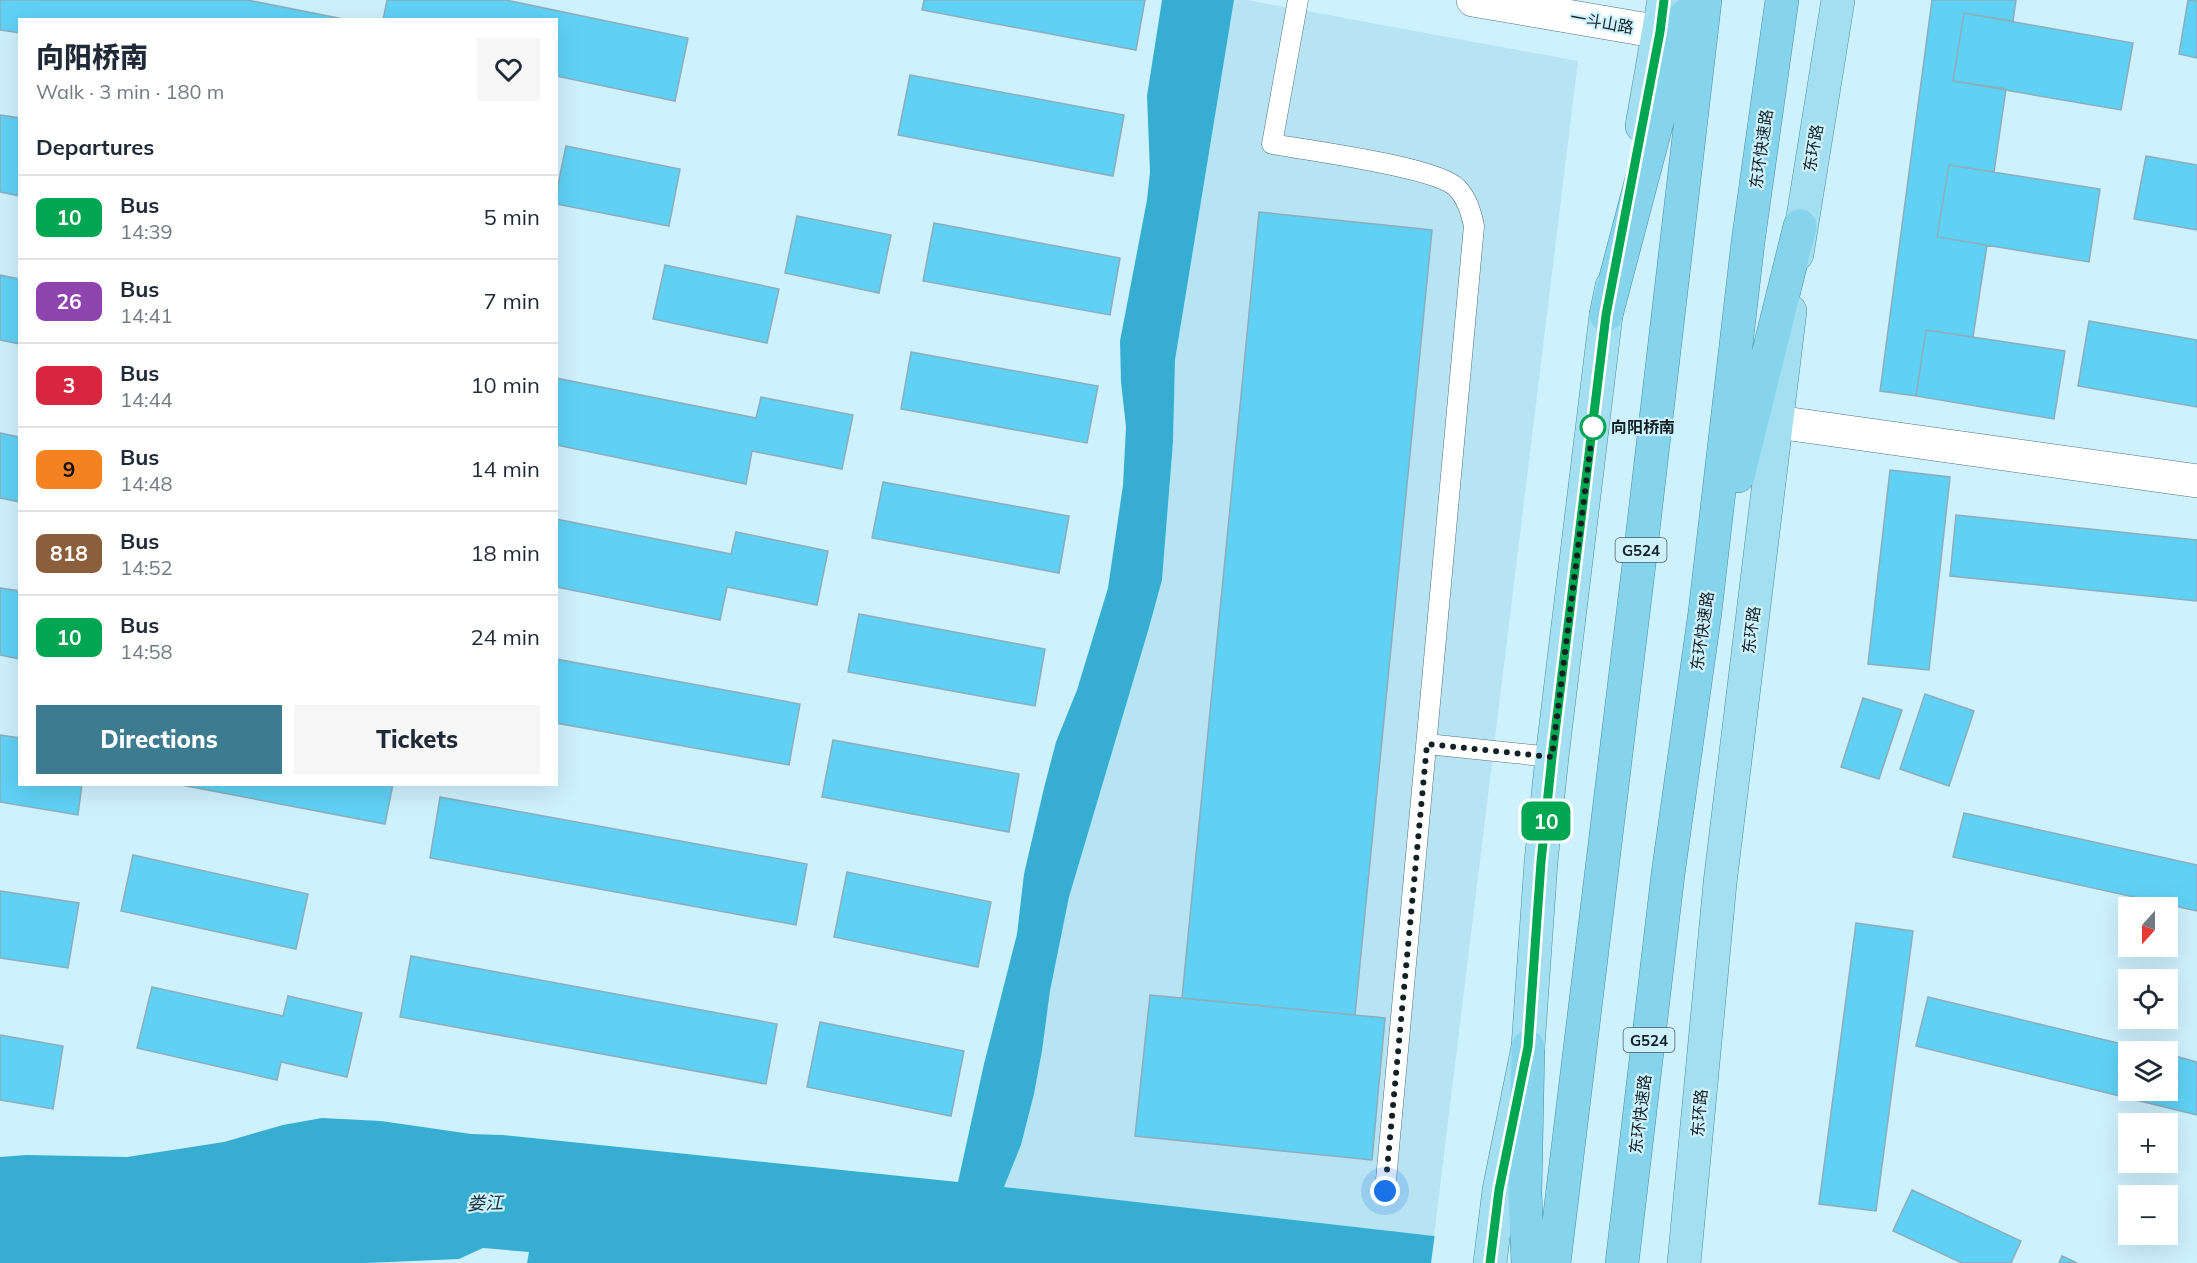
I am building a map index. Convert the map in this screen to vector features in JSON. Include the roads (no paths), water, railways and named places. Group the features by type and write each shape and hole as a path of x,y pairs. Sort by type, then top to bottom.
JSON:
{"highway":[{"path":"1606,315 1689,0"},
{"name":"G524","path":"1554,1263 1639,568 1705,0"},
{"name":"东环快速路","path":"1622,1263 1668,874 1705,612 1748,242 1782,0"},
{"path":"1705,612 1800,226"},
{"path":"1528,1047 1512,1192 1528,1263"}],"main road":[{"path":"1528,1047 1541,862 1552,757 1606,315 1660,32 1664,0"},
{"name":"东环路","path":"1684,1263 1720,883 1800,226 1838,0"},
{"path":"1490,1263 1512,1192"}],"street":[{"name":"一斗山路","path":"1473,0 1660,32"},
{"path":"1777,422 2197,481"}],"lane":[{"path":"1298,0 1272,144 1422,171 1456,186 1469,205 1474,226 1385,1191"},
{"path":"1427,744 1552,757"}],"water":[{"name":"娄江","path":"1162,0 1234,0 1175,360 1173,442 1162,580 1069,897 1050,991 1034,1094 1021,1145 1004,1187 1434,1236 1640,1263 527,1263 529,1252 483,1248 459,1259 366,1263 0,1263 0,1157 26,1155 127,1157 224,1142 283,1125 322,1118 381,1121 471,1134 502,1135 958,1182 984,1064 1017,934 1024,874 1044,788 1056,742 1077,690 1108,588 1123,485 1126,427 1121,382 1120,341 1147,200 1150,172 1147,96"}],"place":[{"name":"向阳桥南","path":"1593,427"}]}
